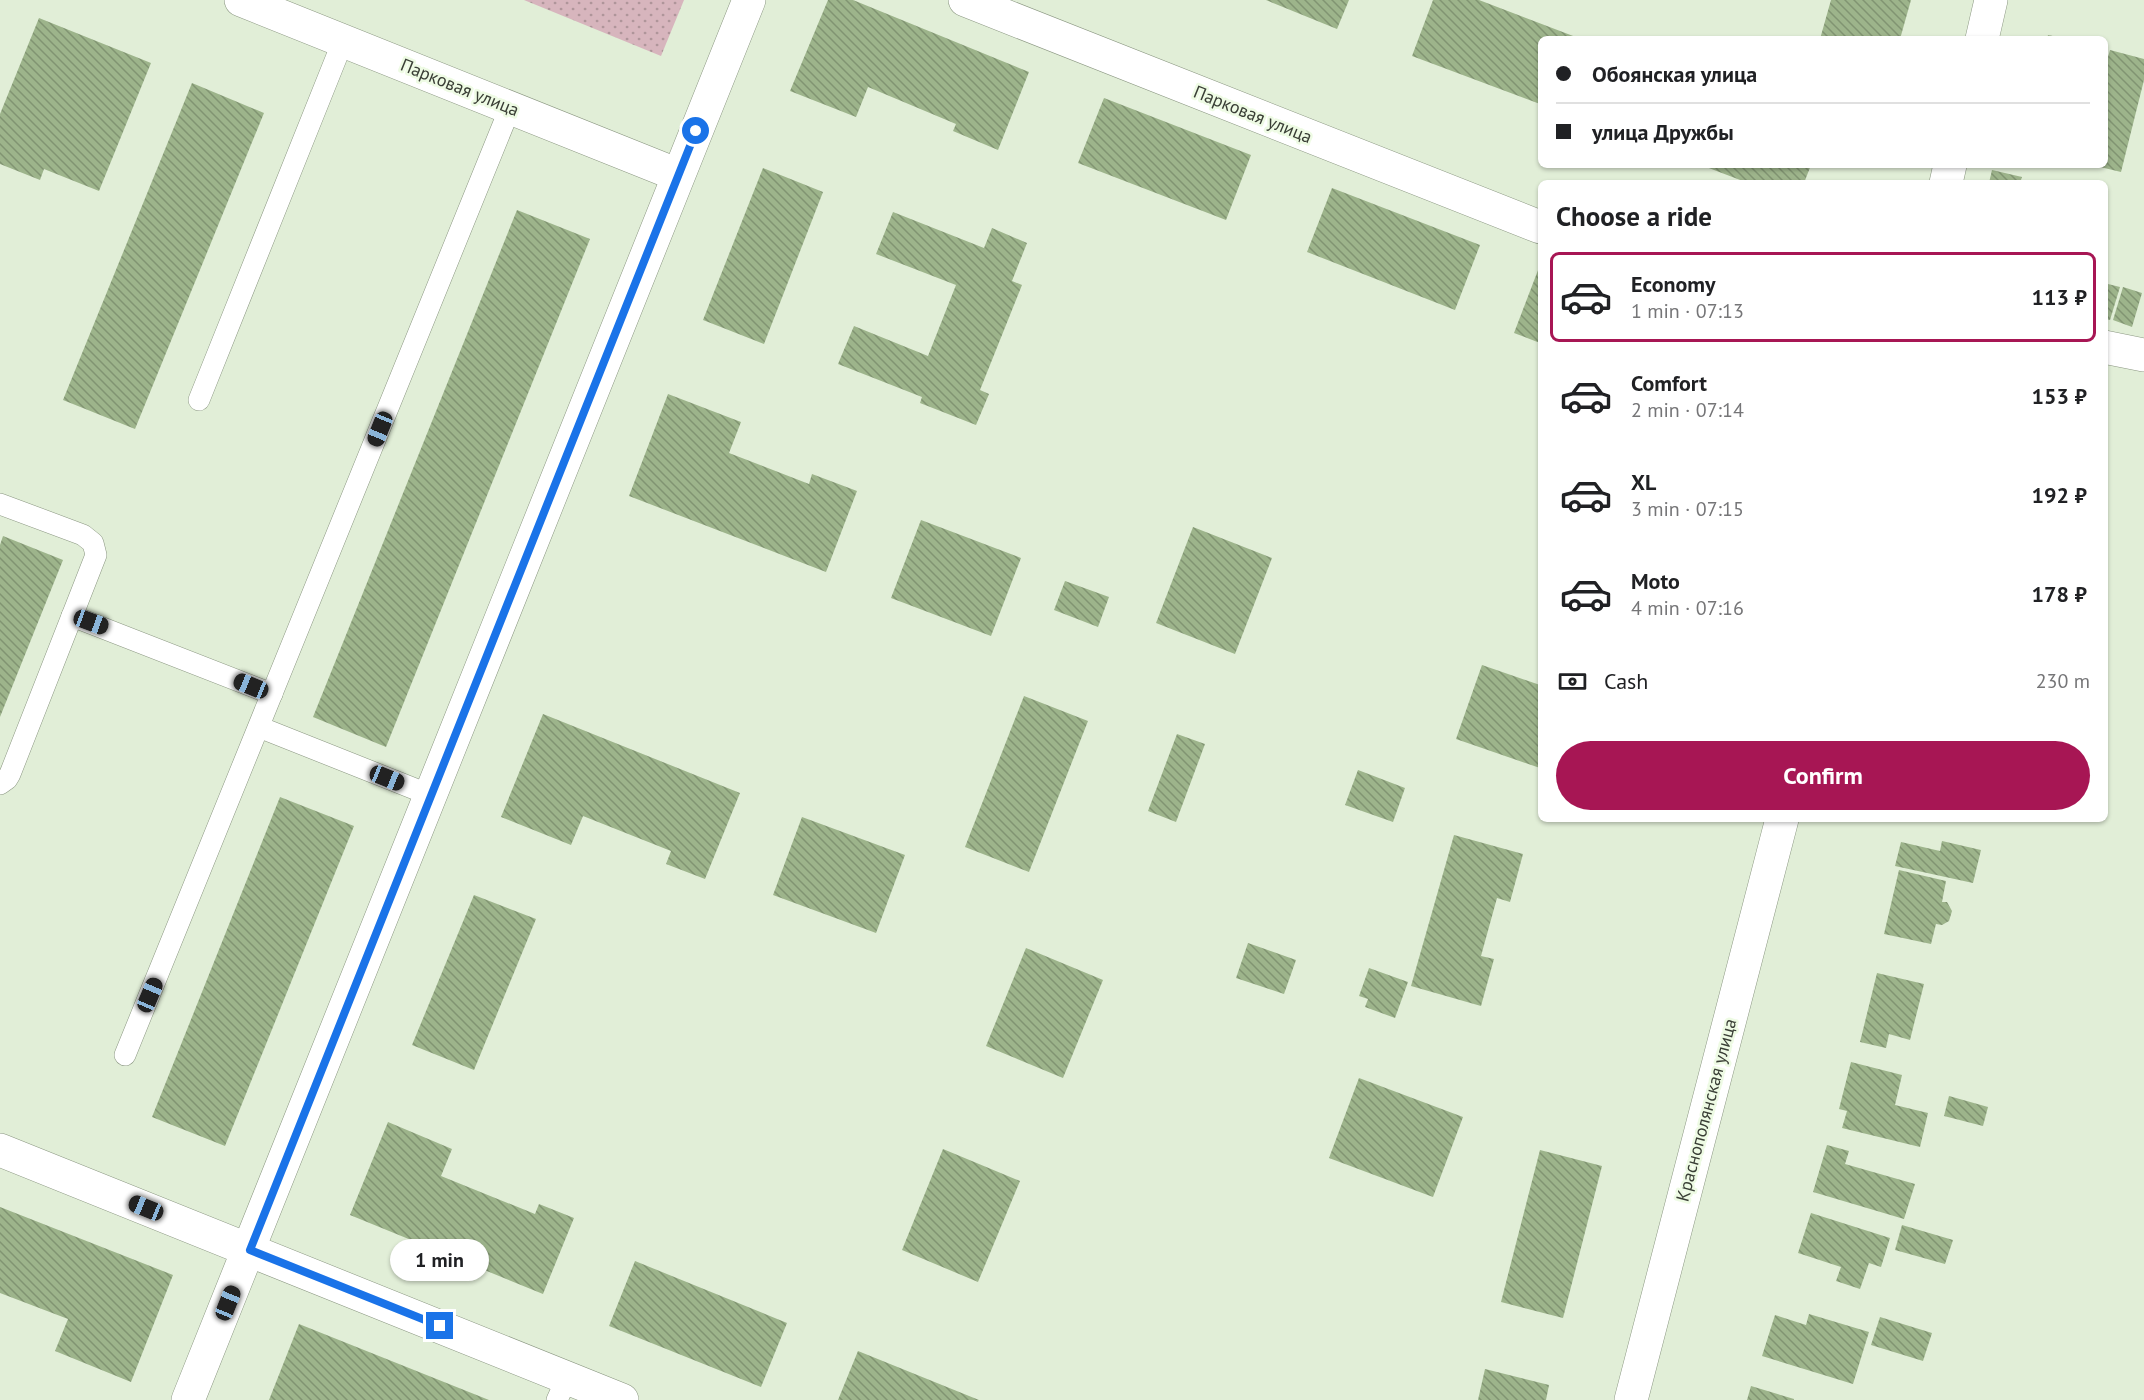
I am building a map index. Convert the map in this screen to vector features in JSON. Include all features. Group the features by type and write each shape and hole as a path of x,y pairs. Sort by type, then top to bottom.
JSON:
{"street":[{"name":"Парковая улица","path":"241,0 678,174"},
{"path":"188,1400 250,1250 748,0"},
{"name":"Парковая улица","path":"964,0 1538,226"},
{"path":"1983,36 1991,0"},
{"path":"2108,347 2144,355"},
{"name":"Краснополянская улица","path":"1631,1400 1781,822"},
{"path":"0,1150 250,1250 562,1389 622,1400"}],"lane":[{"path":"199,400 343,41"},
{"path":"125,1055 510,108"},
{"path":"0,504 83,535 93,543 96,555 10,774 0,784"},
{"path":"72,616 272,694"},
{"path":"259,727 430,795"}],"shaded area":[{"path":"524,0 684,0 661,56"}],"building":[{"path":"828,0 853,0 1029,72 998,150 953,131 956,124 868,87 856,117 790,91"},
{"path":"1266,0 1349,0 1337,29"},
{"path":"1433,0 1479,0 1573,36 1538,36 1538,103 1412,56"},
{"path":"1831,0 1911,0 1901,36 1821,36"},
{"path":"39,18 151,63 99,191 44,169 40,180 0,164 0,114"},
{"path":"2110,50 2144,59 2144,80 2121,172 2104,168 2108,168 2108,57"},
{"path":"192,83 264,113 135,429 63,400"},
{"path":"1104,98 1251,155 1226,220 1078,163"},
{"path":"763,168 823,192 764,344 703,320"},
{"path":"1709,168 1810,168 1805,180 1740,180"},
{"path":"1992,170 2022,177 2021,180 1990,180"},
{"path":"1332,188 1480,245 1455,310 1307,252"},
{"path":"517,210 590,239 386,747 313,717"},
{"path":"893,212 984,248 992,228 1027,243 1012,281 1022,285 980,390 989,394 976,425 920,403 922,397 838,364 854,326 928,356 956,285 876,254"},
{"path":"1538,270 1538,342 1514,333"},
{"path":"2108,284 2120,287 2110,320 2108,320"},
{"path":"2123,287 2142,293 2132,327 2113,320"},
{"path":"668,394 741,422 729,453 809,484 812,474 857,491 826,572 629,496"},
{"path":"921,520 1021,558 991,636 891,598"},
{"path":"1193,527 1272,558 1235,654 1156,623"},
{"path":"3,536 63,560 0,717 0,545"},
{"path":"1065,581 1109,597 1098,627 1054,610"},
{"path":"1482,665 1538,684 1538,767 1456,739"},
{"path":"1024,696 1088,721 1029,872 965,847"},
{"path":"543,714 740,793 705,879 666,864 671,851 583,816 571,845 501,817"},
{"path":"1177,734 1205,744 1176,822 1148,811"},
{"path":"1358,770 1405,788 1393,822 1345,805"},
{"path":"280,797 354,826 225,1146 152,1117"},
{"path":"802,817 905,855 876,933 773,895"},
{"path":"1454,835 1523,854 1510,902 1497,898 1481,956 1494,959 1481,1006 1411,986"},
{"path":"1942,841 1981,850 1973,883 1895,866 1901,842 1940,851"},
{"path":"1899,870 1946,881 1942,902 1947,902 1952,911 1949,921 1942,925 1936,924 1931,944 1884,934"},
{"path":"474,895 536,919 474,1070 412,1045"},
{"path":"1248,943 1296,960 1284,994 1236,978"},
{"path":"1026,948 1103,980 1063,1078 986,1046"},
{"path":"1369,968 1408,982 1395,1018 1365,1007 1368,999 1359,996"},
{"path":"1877,973 1924,984 1910,1040 1889,1034 1886,1048 1860,1042"},
{"path":"1851,1062 1902,1075 1895,1105 1928,1113 1920,1147 1842,1128 1847,1111 1839,1109"},
{"path":"1359,1078 1463,1117 1433,1197 1329,1158"},
{"path":"1949,1096 1988,1107 1983,1126 1944,1116"},
{"path":"388,1122 452,1149 441,1176 535,1214 539,1204 574,1218 543,1294 350,1215"},
{"path":"1827,1145 1849,1151 1845,1164 1915,1184 1904,1219 1813,1192"},
{"path":"943,1149 1020,1181 978,1282 902,1250"},
{"path":"1540,1150 1602,1166 1563,1318 1501,1302"},
{"path":"0,1207 173,1275 131,1382 55,1351 68,1319 0,1293"},
{"path":"1811,1213 1890,1238 1881,1267 1869,1263 1860,1289 1836,1281 1841,1267 1798,1253"},
{"path":"1902,1225 1953,1240 1945,1264 1895,1250"},
{"path":"635,1261 787,1323 761,1387 609,1326"},
{"path":"1809,1314 1869,1332 1853,1384 1762,1356 1775,1315 1806,1325"},
{"path":"1880,1317 1932,1333 1923,1361 1871,1345"},
{"path":"299,1324 489,1400 269,1400"},
{"path":"858,1351 979,1400 838,1400"},
{"path":"1485,1369 1549,1385 1546,1400 1478,1400"},
{"path":"1751,1386 1794,1399 1794,1400 1747,1400"}],"route":[{"path":"440,1326 250,1250 696,131"}]}
